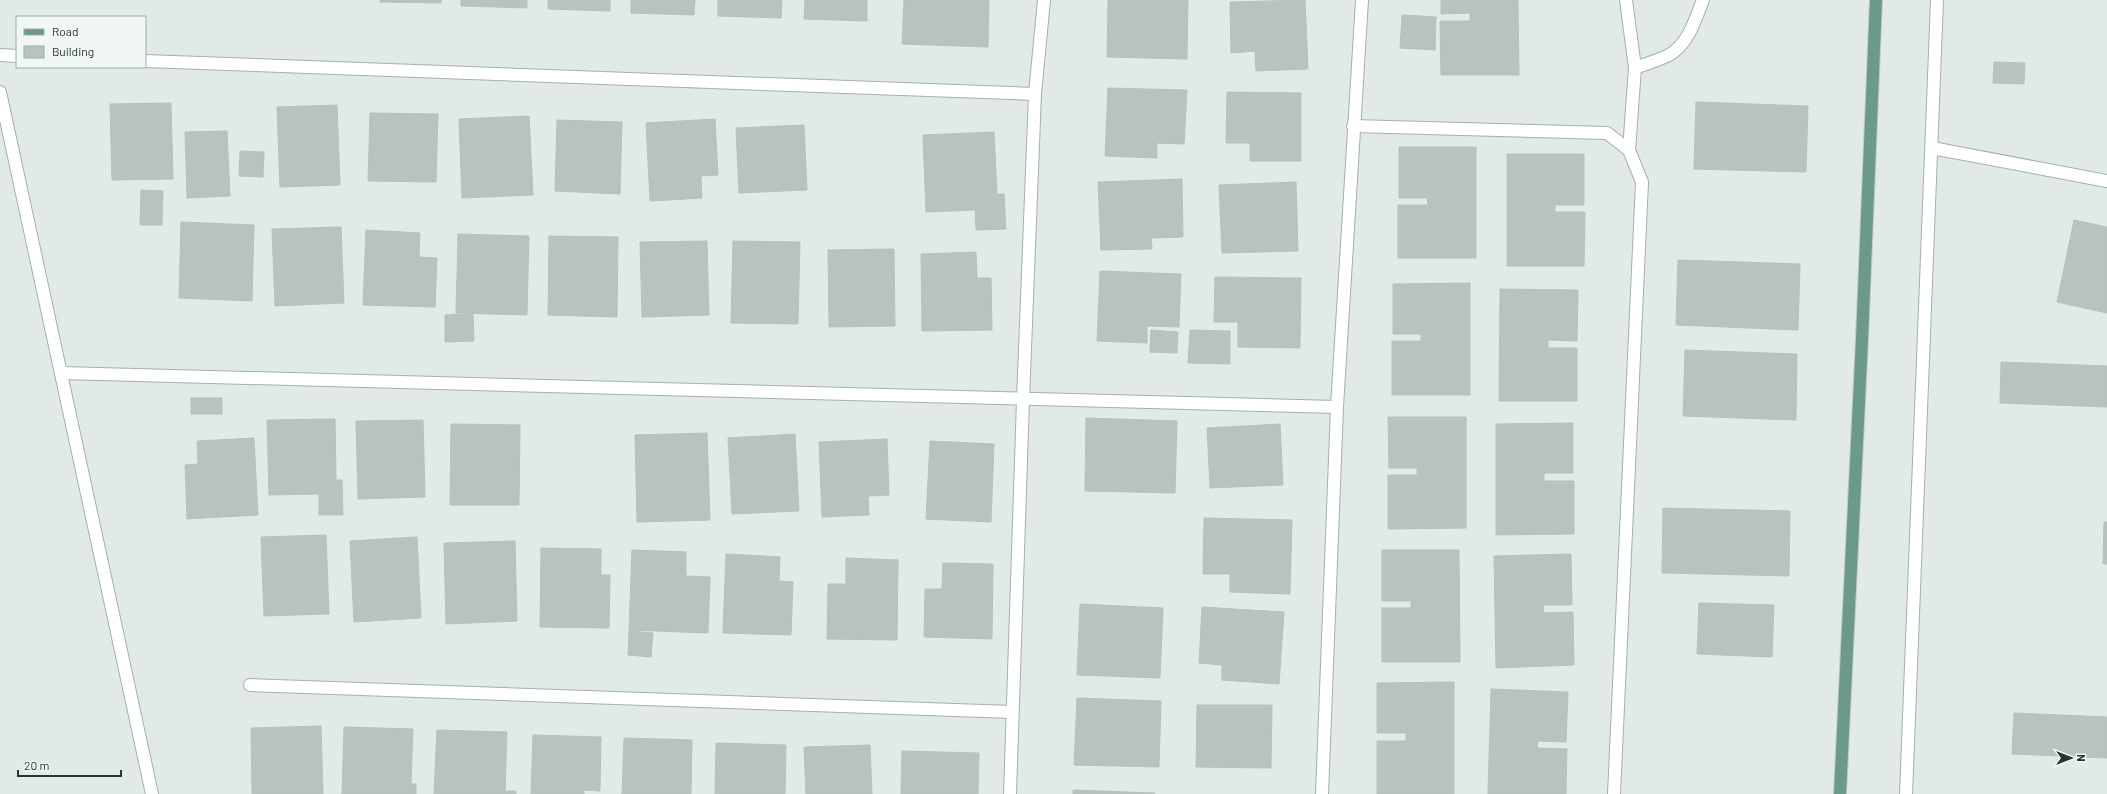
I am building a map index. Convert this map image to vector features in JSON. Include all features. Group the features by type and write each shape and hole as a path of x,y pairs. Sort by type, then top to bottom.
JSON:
{"main road":[{"path":"1840,794 1862,339 1876,0"}],"street":[{"path":"1010,794 1034,94 1044,0"},
{"path":"1322,794 1337,407 1353,126 1362,0"},
{"path":"1614,794 1642,182 1629,150 1635,68 1626,0"},
{"path":"1635,68 1670,54 1683,42 1692,29 1703,0"},
{"path":"1906,794 1937,0"},
{"path":"0,55 16,56"},
{"path":"146,61 1034,94"},
{"path":"0,92 152,794"},
{"path":"1353,126 1607,133 1629,150"},
{"path":"1932,148 2107,181"},
{"path":"62,373 1023,400 1337,407"},
{"path":"250,685 1012,712"}],"building":[{"path":"380,0 441,0 441,3 380,2"},
{"path":"461,0 527,0 527,8 461,6"},
{"path":"548,0 610,0 610,11 548,9"},
{"path":"631,0 695,0 694,15 631,13"},
{"path":"718,0 782,0 781,18 718,16"},
{"path":"805,0 867,0 867,21 804,19"},
{"path":"904,0 989,0 988,47 902,44"},
{"path":"1108,0 1188,0 1187,59 1107,57"},
{"path":"1305,0 1308,69 1256,71 1255,51 1231,53 1230,2"},
{"path":"1441,0 1518,0 1519,75 1441,75 1440,21 1470,21 1470,13 1441,14"},
{"path":"1402,15 1436,17 1435,50 1400,48"},
{"path":"1994,62 2025,63 2024,84 1993,83"},
{"path":"1108,88 1187,90 1184,144 1157,143 1157,158 1105,156"},
{"path":"1227,92 1301,93 1301,161 1250,161 1250,143 1226,143"},
{"path":"1696,102 1808,106 1806,172 1694,169"},
{"path":"171,103 173,179 112,180 110,104"},
{"path":"337,105 340,185 280,187 277,107"},
{"path":"370,113 438,114 436,182 368,181"},
{"path":"529,116 533,195 462,198 459,119"},
{"path":"715,119 718,175 701,176 702,198 650,201 646,123"},
{"path":"557,120 622,122 620,194 555,191"},
{"path":"804,125 807,190 739,193 736,128"},
{"path":"227,131 230,196 187,198 185,132"},
{"path":"994,132 997,194 1004,194 1006,229 976,230 975,210 926,212 923,135"},
{"path":"1399,147 1476,147 1476,258 1398,258 1398,205 1428,205 1427,198 1399,198"},
{"path":"240,151 264,152 263,177 239,176"},
{"path":"1507,154 1584,154 1584,205 1555,205 1555,212 1585,212 1584,266 1507,266"},
{"path":"1182,179 1183,237 1151,238 1152,249 1101,250 1098,182"},
{"path":"1296,182 1298,251 1222,253 1219,185"},
{"path":"141,190 163,191 162,225 140,225"},
{"path":"2074,220 2107,227 2107,313 2057,302"},
{"path":"181,222 254,225 252,301 179,298"},
{"path":"341,227 344,303 275,306 272,229"},
{"path":"366,230 420,233 419,257 437,258 435,307 363,305"},
{"path":"458,234 529,236 527,315 456,313"},
{"path":"549,236 618,237 617,317 548,315"},
{"path":"707,241 709,315 642,317 640,242"},
{"path":"733,241 800,242 798,324 731,323"},
{"path":"894,249 895,326 829,327 828,250"},
{"path":"976,252 977,278 991,278 992,330 922,331 921,254"},
{"path":"1678,260 1800,264 1798,330 1676,325"},
{"path":"1100,271 1181,274 1179,327 1147,326 1147,343 1097,341"},
{"path":"1215,277 1301,278 1300,348 1238,347 1238,322 1214,322"},
{"path":"1470,283 1470,395 1392,395 1392,341 1421,341 1421,334 1393,334 1393,284"},
{"path":"1500,289 1578,290 1577,341 1548,340 1548,348 1577,348 1577,401 1499,401"},
{"path":"473,314 474,341 445,342 445,315"},
{"path":"1151,330 1178,332 1177,353 1150,352"},
{"path":"1190,330 1230,331 1230,364 1188,363"},
{"path":"1685,350 1797,354 1796,420 1683,416"},
{"path":"2001,362 2107,366 2107,407 2000,403"},
{"path":"191,398 222,398 222,414 191,414"},
{"path":"1388,417 1466,417 1466,528 1388,529 1388,475 1417,475 1417,468 1389,468"},
{"path":"1086,418 1177,421 1175,493 1085,491"},
{"path":"335,419 336,480 342,480 343,515 319,515 319,494 269,495 267,420"},
{"path":"423,420 425,497 358,499 356,421"},
{"path":"1573,423 1573,473 1544,473 1544,481 1574,481 1574,534 1496,535 1496,424"},
{"path":"451,424 520,425 519,505 450,505"},
{"path":"1280,424 1283,485 1210,488 1207,428"},
{"path":"707,433 710,520 637,522 635,435"},
{"path":"795,434 799,511 732,514 728,438"},
{"path":"254,438 258,515 187,519 185,465 198,464 197,441"},
{"path":"887,439 889,495 868,496 869,515 822,517 819,442"},
{"path":"930,441 994,444 991,522 926,519"},
{"path":"1663,508 1790,511 1789,576 1662,573"},
{"path":"1204,518 1292,520 1290,594 1230,592 1230,574 1203,574"},
{"path":"2104,522 2107,522 2107,564 2103,564"},
{"path":"326,535 329,614 264,616 261,537"},
{"path":"417,537 421,618 354,622 350,541"},
{"path":"515,541 517,621 446,624 444,543"},
{"path":"541,548 601,549 601,575 610,575 609,628 540,627"},
{"path":"632,550 686,552 686,576 710,577 708,633 629,630"},
{"path":"1382,550 1459,550 1460,662 1382,662 1382,608 1411,608 1411,601 1382,601"},
{"path":"726,554 780,557 779,581 793,582 791,635 723,633"},
{"path":"1571,554 1572,605 1543,605 1544,613 1573,612 1574,665 1496,668 1494,556"},
{"path":"846,558 898,560 897,640 827,639 828,584 846,584"},
{"path":"943,563 993,564 992,639 924,637 925,589 942,589"},
{"path":"1699,603 1774,605 1772,657 1697,654"},
{"path":"1080,604 1163,608 1160,678 1077,675"},
{"path":"1202,607 1284,612 1279,684 1222,680 1222,665 1199,663"},
{"path":"629,631 653,633 651,657 628,655"},
{"path":"1454,682 1454,794 1377,794 1377,741 1406,741 1406,733 1377,733 1377,683"},
{"path":"1491,689 1568,692 1566,742 1538,741 1537,748 1567,749 1566,794 1488,794"},
{"path":"1077,698 1161,701 1159,767 1074,765"},
{"path":"1197,705 1272,705 1271,768 1196,767"},
{"path":"2014,713 2107,717 2107,758 2012,754"},
{"path":"321,726 323,794 252,794 251,728"},
{"path":"344,727 413,729 411,784 416,784 416,794 342,794"},
{"path":"437,730 507,732 505,791 516,791 516,794 434,794"},
{"path":"533,735 601,737 600,791 584,790 584,794 531,794"},
{"path":"624,738 692,740 691,794 622,794"},
{"path":"716,743 786,745 785,794 715,794"},
{"path":"870,745 872,794 806,794 804,747"},
{"path":"902,751 979,753 978,794 901,794"},
{"path":"1073,790 1155,793 1155,794 1073,794"}]}
